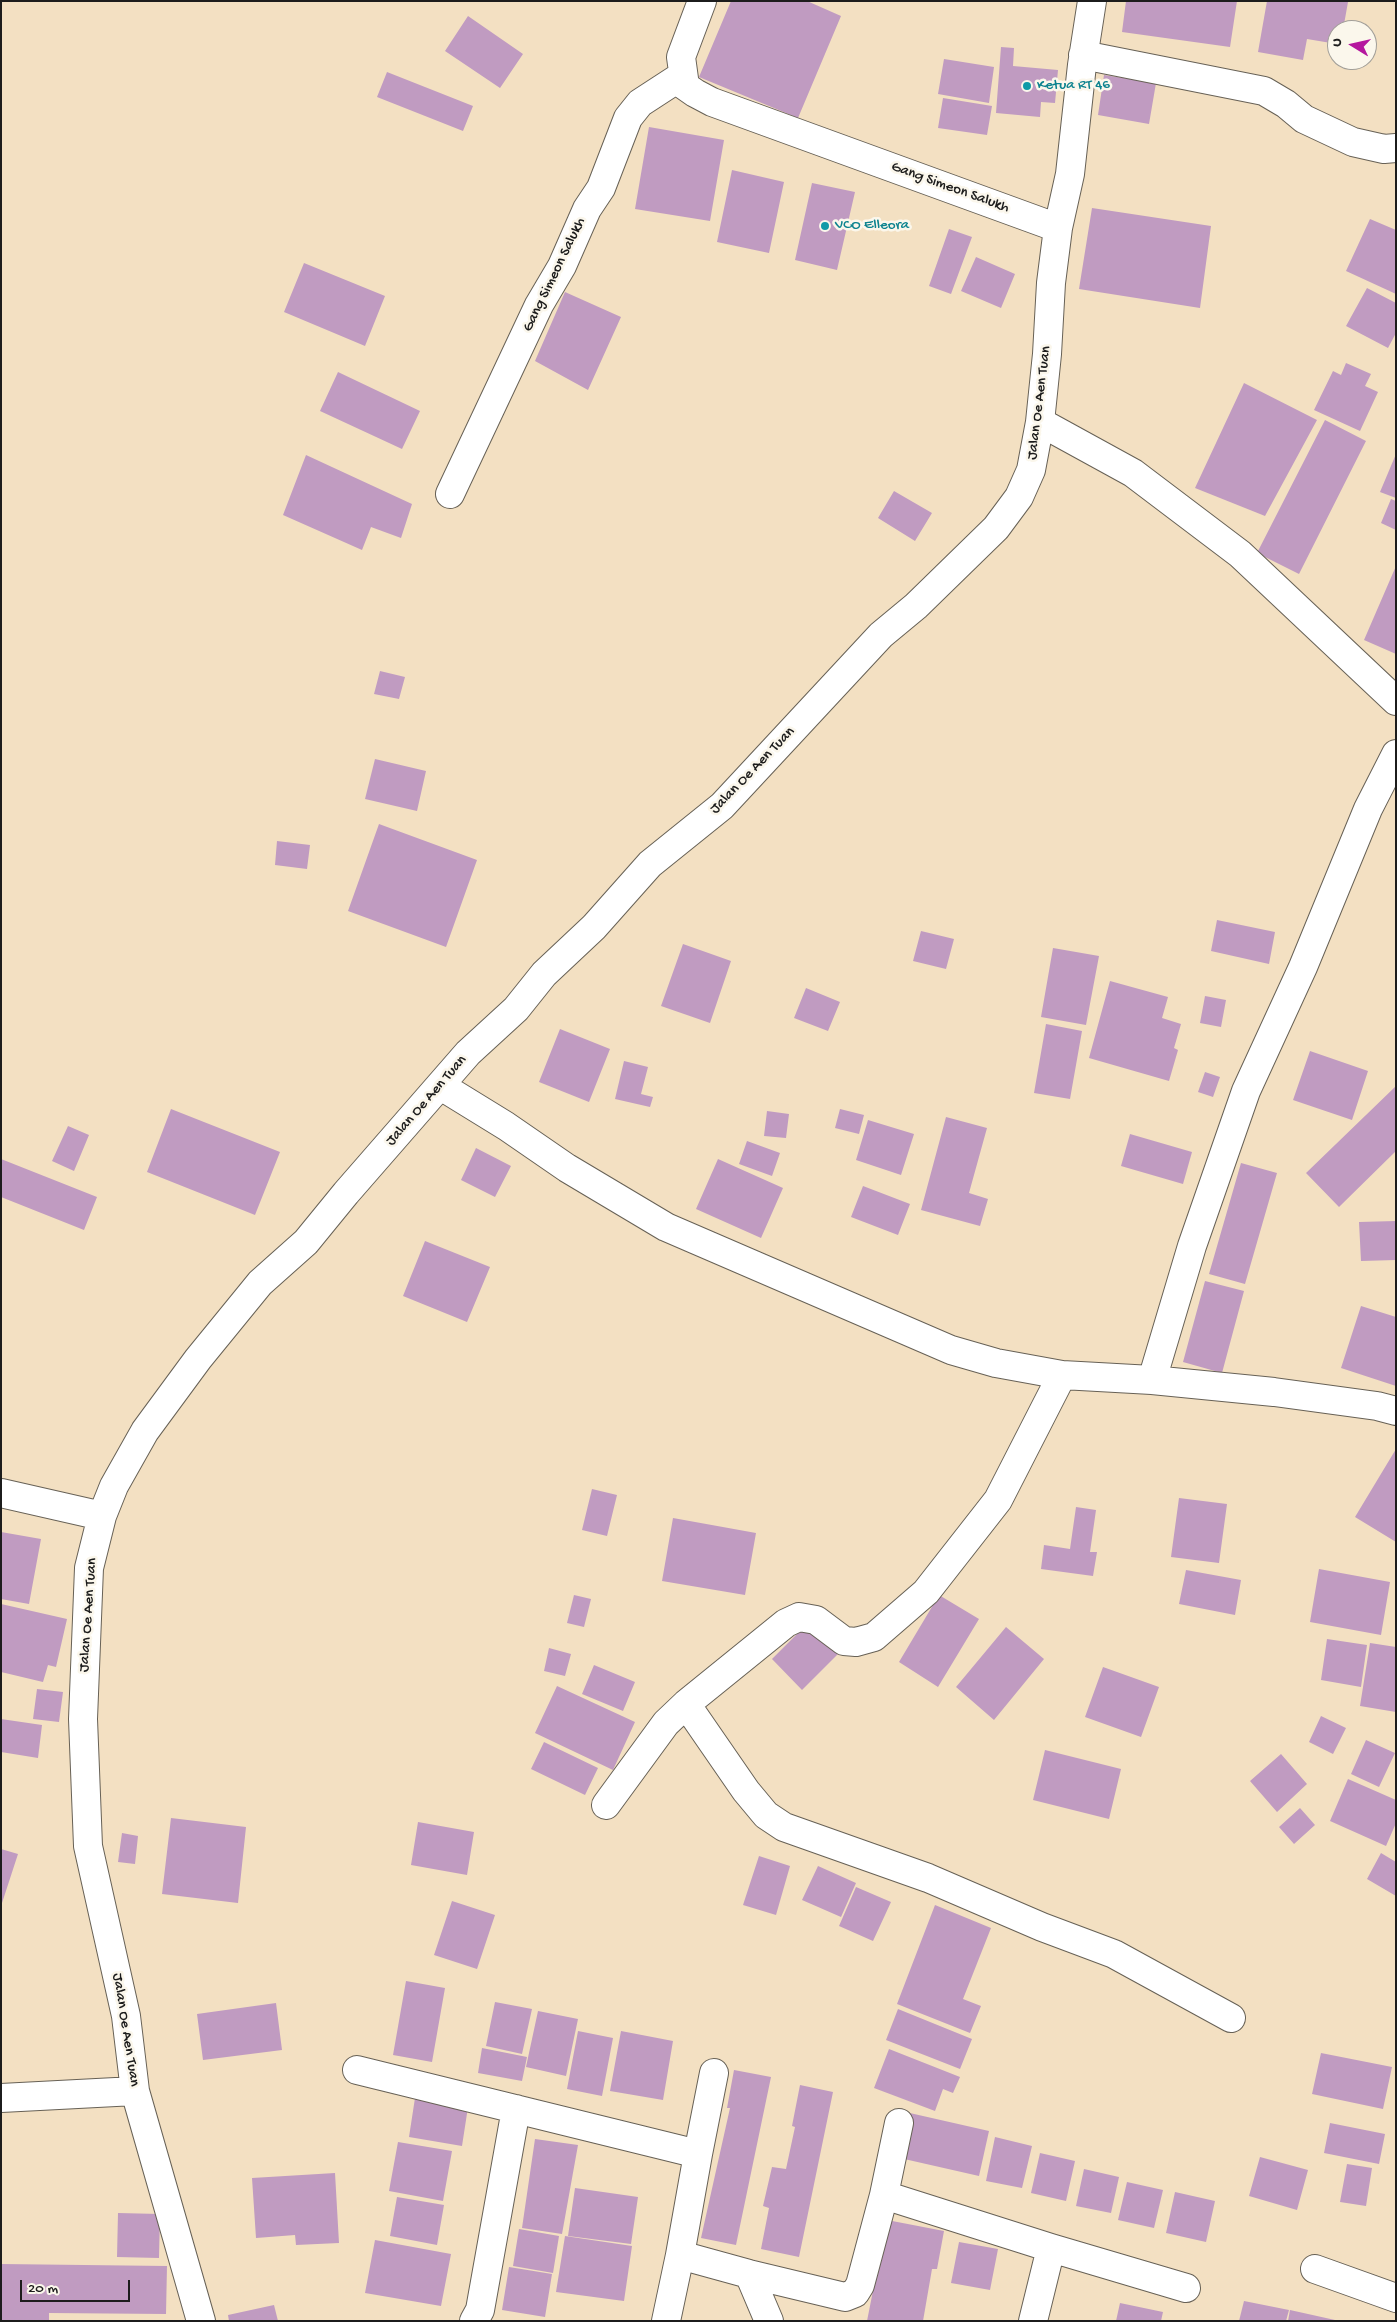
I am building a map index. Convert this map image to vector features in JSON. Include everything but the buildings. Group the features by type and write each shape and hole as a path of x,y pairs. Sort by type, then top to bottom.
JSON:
{"street":[{"path":"683,76 681,57 702,1"},
{"name":"Jalan Oe Aen Tuan","path":"201,2321 135,2091 126,2016 88,1846 83,1719 89,1568 102,1516 114,1486 145,1431 198,1359 260,1283 306,1242 346,1193 468,1053 516,1009 544,974 594,927 650,864 722,806 881,635 916,606 996,528 1019,498 1031,470 1040,422 1047,354 1051,284 1058,228 1070,174 1092,1"},
{"path":"1084,55 1264,91 1286,104 1304,119 1353,142 1384,149 1396,148"},
{"name":"Gang Simeon Salukh","path":"450,494 539,306 562,266 587,209 601,188 628,118 640,103 683,76 685,86 712,102 1058,228"},
{"path":"1040,422 1133,473 1240,554 1396,701"},
{"path":"1152,1380 1192,1246 1246,1091 1302,967 1368,809 1396,754"},
{"path":"441,1086 506,1126 567,1168 666,1228 951,1350 996,1363 1062,1375 1152,1380 1324,1398 1396,1411"},
{"path":"606,1805 666,1723 686,1704 786,1623 800,1618 822,1623 844,1641 856,1642 874,1637 926,1592 998,1500 1062,1375"},
{"path":"1,1493 102,1516"},
{"path":"686,1704 746,1791 766,1815 784,1827 928,1878 1042,1927 1114,1954 1231,2018"},
{"path":"358,2070 698,2154"},
{"path":"666,2321 714,2073"},
{"path":"1,2098 135,2091"},
{"path":"474,2321 480,2310 516,2109"},
{"path":"680,2255 846,2297 855,2293 860,2285 884,2195 899,2124"},
{"path":"884,2195 1051,2248 1186,2288"},
{"path":"1033,2321 1051,2248"},
{"path":"1315,2269 1396,2298"},
{"path":"749,2274 769,2321"}],"place":[{"name":"Ketua RT 46","path":"1027,86"},
{"name":"VCO Elleora","path":"825,226"}]}
